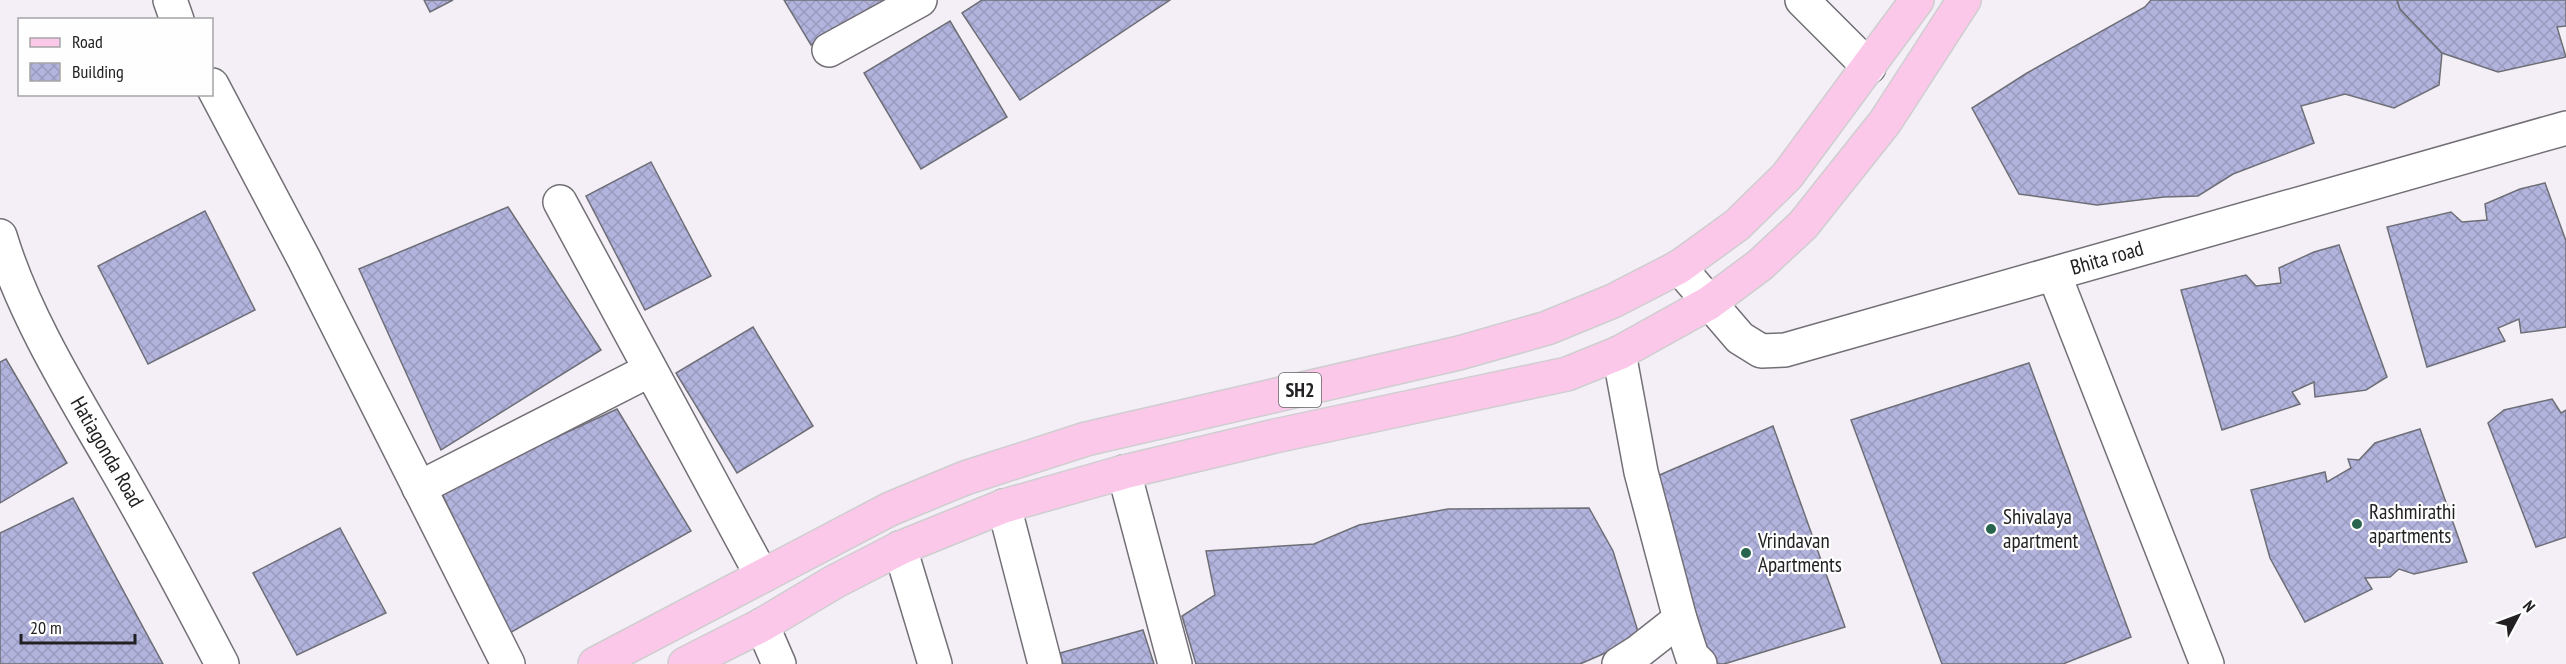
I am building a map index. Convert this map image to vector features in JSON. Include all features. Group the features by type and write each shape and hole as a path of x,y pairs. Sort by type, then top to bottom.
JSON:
{"main road":[{"name":"SH2","path":"595,664 890,509 964,478 1086,439 1459,353 1547,328 1613,300 1679,267 1737,225 1787,176 1917,0"},
{"name":"SH2","path":"685,664 762,625 834,582 900,548 1004,506 1124,472 1275,436 1567,374 1619,353 1710,303 1760,265 1803,225 1885,122 1964,0"}],"street":[{"path":"170,0 176,18"},
{"path":"829,50 920,0"},
{"path":"1802,0 1869,68"},
{"path":"213,87 304,259 508,664"},
{"name":"Bhita road","path":"1679,267 1740,338 1761,351 1773,352 2566,128"},
{"path":"560,202 762,576"},
{"name":"Hatiagonda Road","path":"0,236 5,253 45,342 164,552 222,664"},
{"path":"2054,273 2207,664"},
{"path":"1619,353 1641,472 1680,619 1692,656 1700,664"},
{"path":"419,488 650,370"},
{"path":"1124,472 1175,664"},
{"path":"1004,506 1046,664"},
{"path":"900,548 935,664"},
{"path":"1619,664 1680,619"},
{"path":"762,625 779,664"}],"building":[{"path":"424,0 453,0 430,12"},
{"path":"784,0 889,0 811,45"},
{"path":"982,0 1170,0 1020,100 962,13"},
{"path":"2151,0 2397,0 2400,9 2442,53 2439,85 2394,108 2345,94 2301,106 2314,143 2233,174 2198,196 2164,197 2097,205 2019,194 1972,108 2027,73 2145,7"},
{"path":"2397,0 2566,0 2566,26 2557,27 2566,57 2498,72 2442,53 2400,9"},
{"path":"950,21 1007,117 921,169 864,73"},
{"path":"651,162 711,276 645,310 586,196"},
{"path":"2545,183 2566,241 2566,327 2521,333 2519,319 2498,328 2505,341 2427,367 2387,227 2451,212 2462,222 2487,220 2485,204 2520,189"},
{"path":"508,207 601,350 441,450 359,269"},
{"path":"205,211 255,310 148,364 98,266"},
{"path":"2339,245 2387,377 2366,390 2315,397 2314,382 2292,392 2300,404 2222,430 2181,290 2246,275 2256,286 2281,283 2279,268 2314,252"},
{"path":"753,327 813,426 737,473 676,373"},
{"path":"6,359 67,463 0,503 0,362"},
{"name":"Shivalaya apartment","path":"2029,363 2131,637 2063,664 1942,664 1851,420"},
{"name":"Rashmirathi apartments","path":"2552,399 2561,413 2566,410 2566,537 2536,547 2488,423 2504,410"},
{"path":"617,409 691,531 506,635 441,491"},
{"name":"Vrindavan Apartments","path":"1773,426 1845,627 1724,664 1711,664 1648,480"},
{"name":"Rashmirathi apartments","path":"2420,429 2467,562 2414,574 2399,569 2390,577 2365,578 2372,589 2305,622 2270,558 2251,490 2325,472 2327,482 2351,468 2348,459 2359,460 2375,443"},
{"path":"73,498 163,664 0,664 0,533"},
{"path":"1589,508 1613,551 1640,638 1580,664 1196,664 1182,616 1215,595 1206,551 1314,544 1359,525 1448,509"},
{"path":"340,528 386,613 297,655 253,573"},
{"path":"1143,630 1154,664 1063,664 1060,653"}],"place":[{"name":"Rashmirathi apartments","path":"2357,524"},
{"name":"Shivalaya apartment","path":"1991,529"},
{"name":"Vrindavan Apartments","path":"1746,553"}]}
